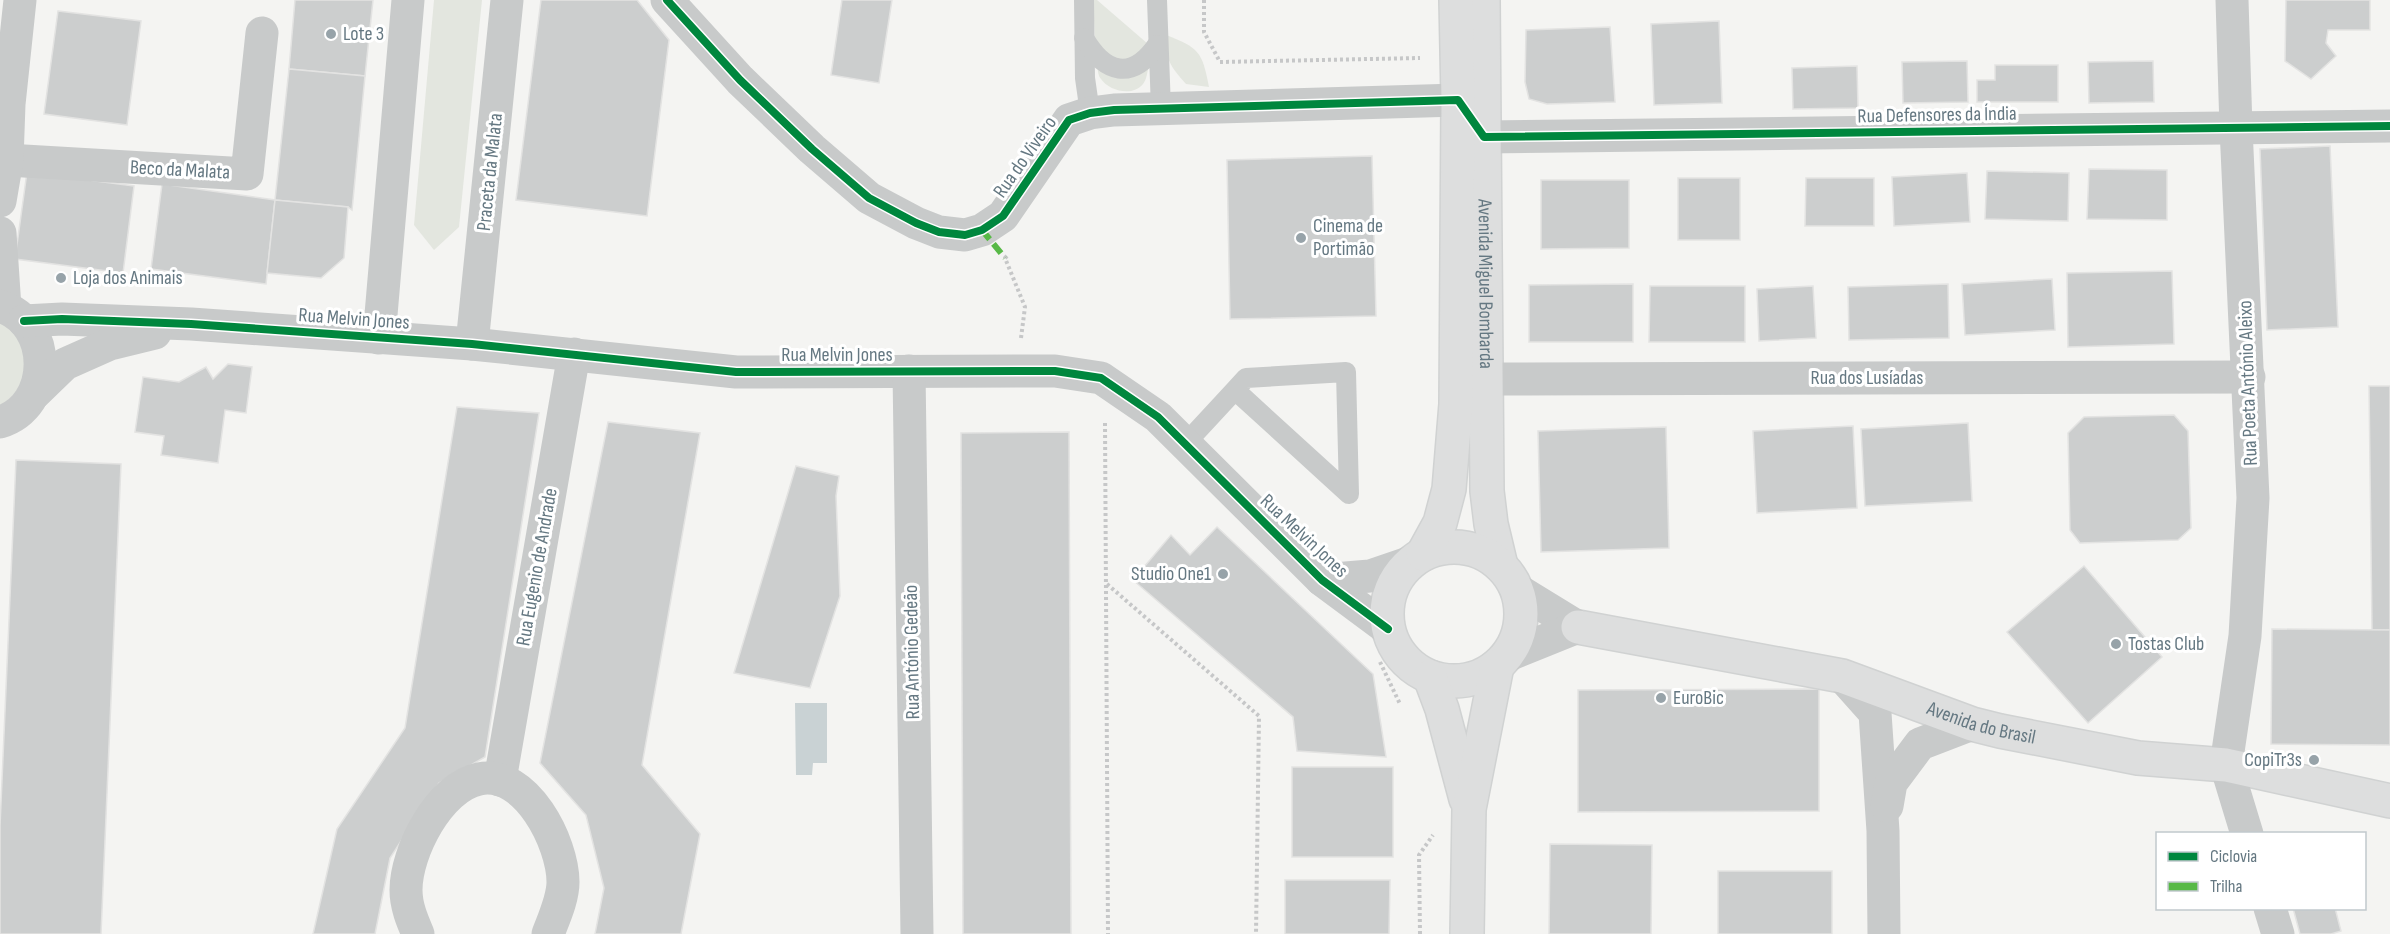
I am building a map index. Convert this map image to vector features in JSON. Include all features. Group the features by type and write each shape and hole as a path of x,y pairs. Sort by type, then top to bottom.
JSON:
{"street":[{"path":"0,201 7,160 5,103 20,0"},
{"path":"380,338 408,0"},
{"name":"Praceta da Malata","path":"472,344 507,0"},
{"name":"Rua do Viveiro","path":"667,0 748,88 812,149 869,198 916,223 939,232 965,236 982,230 1003,216 1069,120 1090,112 1458,100"},
{"name":"Avenida Miguel Bombarda","path":"1417,558 1440,523 1449,489 1455,415 1458,100 1456,0"},
{"name":"Avenida Miguel Bombarda","path":"1483,0 1487,490 1491,524 1509,577"},
{"name":"Rua Poeta António Aleixo","path":"2226,765 2245,636 2253,498 2235,128 2232,0"},
{"name":"Beco da Malata","path":"7,160 248,174 262,33"},
{"path":"1458,100 1484,137"},
{"name":"Rua Defensores da Índia","path":"1484,137 2390,126"},
{"path":"0,234 10,311 38,343 41,364 41,375 20,408 0,447"},
{"name":"Rua Melvin Jones","path":"10,311 62,319 191,324 472,344 736,372 1055,371 1101,378 1158,417 1382,642"},
{"path":"20,408 65,364 110,344 191,324"},
{"name":"Rua Eugenio de Andrade","path":"500,780 574,354"},
{"name":"Rua António Gedeão","path":"909,371 916,934"},
{"name":"Rua dos Lusíadas","path":"1486,379 2248,377"},
{"path":"1467,934 1469,809 1501,661 1519,631 1520,603 1509,577 1477,551 1464,547 1436,549 1417,558 1402,571 1390,592 1382,642 1396,649 1411,666 1430,677 1458,681 1485,674 1501,661 1578,627"},
{"name":"Rua Melvin Jones","path":"1322,580 1370,576 1417,558"},
{"name":"Avenida do Brasil","path":"1509,577 1578,627 1842,676 1972,724 2138,758 2226,765 2390,801"},
{"path":"1842,676 1875,713 1880,752 1884,934"},
{"path":"1430,677 1452,741 1469,809"},
{"path":"1883,831 1891,783 1920,744 1972,724"},
{"path":"2226,765 2246,832"},
{"path":"418,934 408,909 406,889 414,851 427,822 449,797 465,784 481,778 500,780 519,790 536,808 550,832 563,882 548,934"},
{"path":"2270,910 2278,934"}],"lane":[{"path":"1084,0 1084,78 1090,112"},
{"path":"1157,0 1161,109"},
{"path":"1084,38 1103,63 1123,70 1141,64 1157,45"},
{"path":"1185,444 1246,378 1346,372 1349,494 1235,390"}],"path":[{"path":"1204,0 1204,32 1220,62 1420,59 1420,48"},
{"path":"1012,248 1005,258 1024,307 1017,371"},
{"path":"1105,413 1108,934"},
{"path":"1107,584 1258,716 1256,934"},
{"path":"1382,642 1403,708"},
{"path":"1420,934 1419,855 1440,826"}],"shaded area":[{"path":"434,0 482,0 459,227 434,250 414,225"},
{"path":"1093,0 1097,0 1148,44 1132,59 1112,62 1095,40"},
{"path":"1166,35 1197,52 1204,66 1209,87 1186,84 1180,77 1172,67 1168,56"},
{"path":"1097,66 1149,66 1146,78 1139,88 1121,91 1105,83 1099,76"},
{"path":"0,322 19,341 26,364 19,387 0,406"},
{"path":"795,703 827,703 827,763 813,763 812,775 796,775"}],"building":[{"name":"Lote 3","path":"295,0 373,0 365,76 289,69"},
{"path":"541,0 637,0 669,40 647,216 516,200"},
{"path":"842,0 892,0 879,83 831,75"},
{"path":"2286,0 2370,0 2370,30 2328,30 2326,43 2336,56 2311,79 2285,61"},
{"path":"58,11 141,21 127,125 44,114"},
{"path":"1719,21 1722,103 1654,105 1651,24"},
{"path":"1610,27 1615,102 1547,104 1529,99 1525,82 1526,30"},
{"path":"1967,61 1968,102 1903,103 1902,62"},
{"path":"2153,61 2154,102 2089,103 2088,62"},
{"path":"1995,65 2058,65 2058,102 1977,102 1977,80 1995,80"},
{"path":"1857,66 1858,108 1793,109 1792,68"},
{"path":"289,69 365,76 352,210 348,207 275,200"},
{"path":"2330,146 2338,327 2267,330 2260,149"},
{"name":"Cinema de Portimão","path":"1372,156 1376,316 1230,319 1227,160"},
{"path":"2089,169 2167,170 2167,220 2087,219"},
{"path":"1987,171 2069,173 2068,221 1985,219"},
{"path":"27,172 134,186 123,273 15,259"},
{"path":"1967,173 1970,222 1894,226 1892,177"},
{"path":"1678,178 1740,178 1740,240 1678,240"},
{"path":"1806,178 1874,178 1874,226 1805,226"},
{"path":"1541,180 1629,180 1629,248 1541,249"},
{"path":"162,184 275,200 266,284 151,269"},
{"path":"275,200 348,207 344,258 321,278 267,273"},
{"path":"2172,271 2174,344 2068,347 2067,273"},
{"path":"2052,279 2055,330 1965,335 1962,284"},
{"path":"1633,284 1633,342 1529,342 1529,285"},
{"path":"1948,284 1949,338 1849,340 1848,287"},
{"path":"1650,286 1745,286 1745,342 1649,342"},
{"path":"1813,286 1816,338 1759,341 1757,289"},
{"path":"228,364 252,367 246,413 225,410 218,463 161,455 164,436 135,432 143,377 179,382 206,367 213,379"},
{"path":"2369,386 2390,386 2390,630 2372,630"},
{"path":"457,407 539,413 485,757 439,783 390,858 375,934 313,934 337,829 405,728"},
{"path":"2174,415 2188,431 2191,528 2178,540 2080,543 2070,530 2068,433 2084,417"},
{"path":"608,422 700,433 642,765 700,834 681,934 595,934 604,888 586,815 540,763"},
{"path":"1968,423 1972,501 1865,506 1861,429"},
{"path":"1853,426 1857,508 1757,513 1753,431"},
{"path":"1666,427 1669,548 1541,552 1538,431"},
{"path":"1069,432 1071,934 963,934 961,433"},
{"path":"16,460 121,464 101,934 0,934 0,826"},
{"path":"796,466 839,476 836,496 840,596 810,688 734,673"},
{"path":"1217,527 1373,674 1386,757 1297,751 1293,717 1133,580 1171,535 1190,555"},
{"path":"2084,566 2162,657 2088,723 2007,632"},
{"path":"2272,629 2390,630 2390,745 2271,744"},
{"path":"1819,689 1819,811 1578,812 1578,690"},
{"path":"1292,767 1393,767 1393,857 1292,857"},
{"path":"1550,844 1652,845 1651,934 1549,934"},
{"path":"1718,871 1832,871 1832,934 1718,934"},
{"path":"1285,880 1390,880 1389,934 1285,934"},
{"path":"2294,910 2336,910 2341,931 2331,934 2300,934"}],"marked path":[{"path":"982,230 1005,258"}],"cycle path":[{"path":"667,0 740,80 812,149 869,198 916,223 939,232 965,235 982,230 1003,216 1069,120 1090,113 1114,110 1458,100 1484,137 2390,126"},
{"path":"24,321 62,319 191,324 472,344 736,372 1055,371 1101,378 1158,417 1322,580 1388,629"}],"place":[{"name":"Lote 3","path":"331,34"},
{"name":"Cinema de Portimão","path":"1301,238"},
{"name":"Loja dos Animais","path":"61,278"},
{"name":"Studio One1","path":"1223,574"},
{"name":"Tostas Club","path":"2116,644"},
{"name":"EuroBic","path":"1661,698"},
{"name":"CopiTr3s","path":"2314,760"}]}
